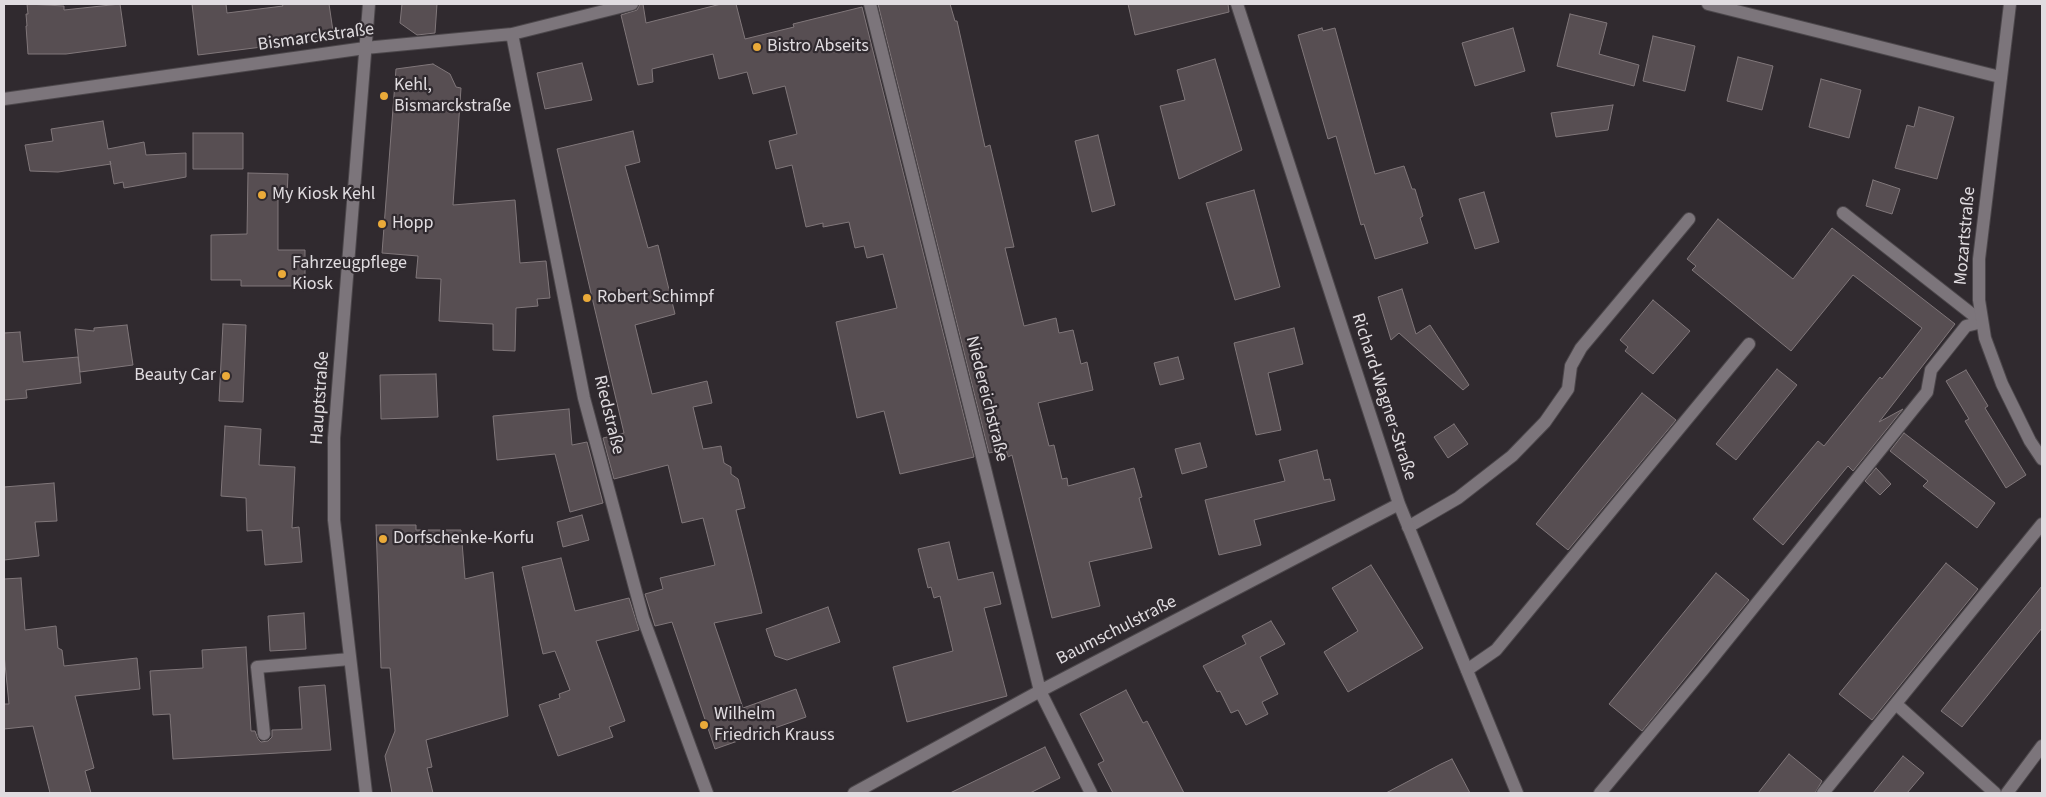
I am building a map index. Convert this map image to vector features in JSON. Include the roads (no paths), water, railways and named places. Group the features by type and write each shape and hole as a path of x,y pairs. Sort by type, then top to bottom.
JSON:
{"street":[{"name":"Hauptstraße","path":"366,793 334,520 334,438 369,4"},
{"name":"Bismarckstraße","path":"4,98 365,48 512,34 632,4"},
{"name":"Niedereichstraße","path":"870,4 1040,691 1091,793"},
{"name":"Richard-Wagner-Straße","path":"1237,4 1399,504 1517,793"},
{"path":"1708,4 2000,77"},
{"name":"Mozartstraße","path":"2010,4 1979,259 1979,300 1985,338 2002,384 2030,441 2042,460"},
{"name":"Riedstraße","path":"512,34 584,398 643,618 707,793"},
{"path":"1843,213 1982,322"},
{"path":"1408,527 1458,498 1512,456 1545,422 1568,389 1571,366 1581,348 1689,219"},
{"path":"1600,793 1703,670 1928,392 1931,370 1966,326 1982,322"},
{"path":"1467,670 1496,650 1750,344"},
{"name":"Baumschulstraße","path":"854,793 1040,691 1399,504"},
{"path":"1823,793 2042,524"},
{"path":"264,734 257,667 350,659"},
{"path":"1896,704 1995,793"},
{"path":"2007,793 2042,746"}],"place":[{"name":"Bistro Abseits","path":"757,47"},
{"name":"Kehl, Bismarckstraße","path":"384,96"},
{"name":"My Kiosk Kehl","path":"262,195"},
{"name":"Hopp","path":"382,224"},
{"name":"Fahrzeugpflege Kiosk","path":"282,274"},
{"name":"Robert Schimpf","path":"587,298"},
{"name":"Beauty Car","path":"226,376"},
{"name":"Dorfschenke-Korfu","path":"383,539"},
{"name":"Wilhelm Friedrich Krauss","path":"704,725"}]}
